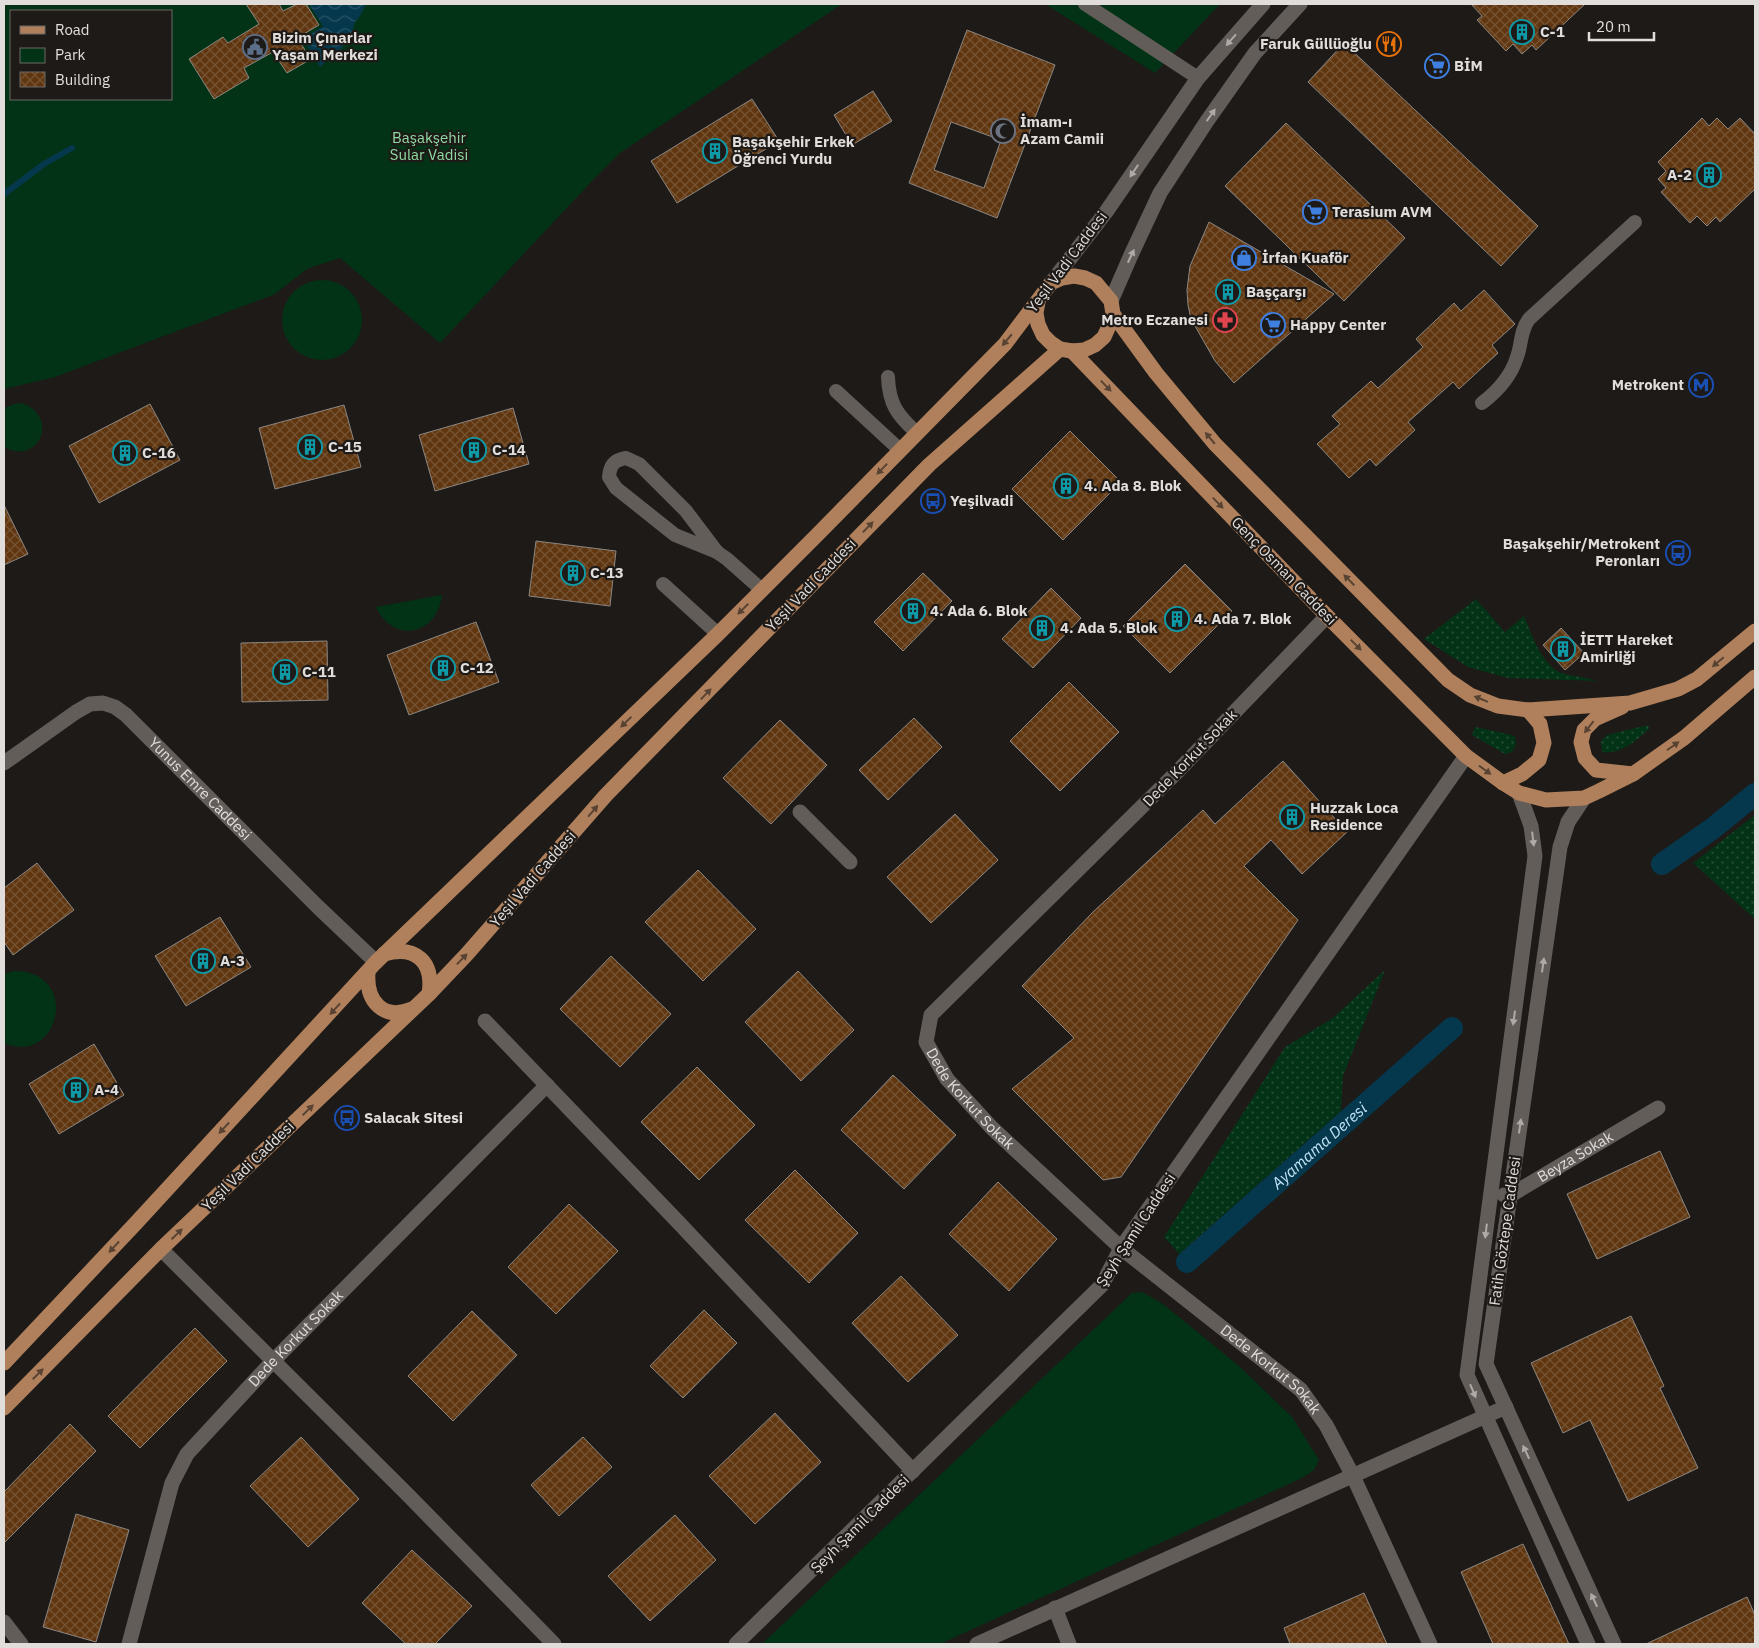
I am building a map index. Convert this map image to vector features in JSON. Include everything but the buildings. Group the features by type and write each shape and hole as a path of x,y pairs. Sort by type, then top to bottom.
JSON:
{"main road":[{"path":"1050,284 1062,278 1074,276 1096,283 1156,373 1215,444 1448,680 1470,695 1498,706 1528,710 1630,703"},
{"name":"Yeşil Vadi Caddesi","path":"4,1363 376,963 762,590 1005,344 1050,284"},
{"path":"1038,302 1036,313 1040,330 1051,343 1066,350 1084,350 1100,341 1110,326 1112,307"},
{"name":"Yeşil Vadi Caddesi","path":"4,1408 161,1249 429,994 467,954 606,795 929,465 1066,350"},
{"name":"Genç Osman Caddesi","path":"1066,350 1466,756 1503,783"},
{"path":"1633,774 1596,770 1585,758 1581,742 1584,730 1595,719 1630,703 1678,689 1697,679 1755,631"},
{"path":"1503,783 1519,793 1546,800 1584,798 1633,774 1684,738 1755,677"},
{"path":"1503,783 1522,774 1540,760 1544,743 1540,724 1528,710"},
{"path":"414,1008 404,1013 395,1014 379,1007 372,1000 368,992 376,963 401,951 410,952 419,957 430,973 429,994"}],"street":[{"name":"Yeşil Vadi Caddesi","path":"1050,284 1106,212 1198,78 1263,4"},
{"path":"1112,307 1131,255 1166,185 1207,121 1255,53 1300,4"},
{"name":"Dede Korkut Sokak","path":"1327,616 1176,774 931,1015 926,1042 947,1079 992,1128 1121,1248 1301,1390 1326,1425 1353,1476 1430,1644"},
{"name":"Yunus Emre Caddesi","path":"4,763 69,716 90,704 103,703 115,707 126,715 376,963"},
{"name":"Şeyh Şamil Caddesi","path":"736,1644 1102,1285 1121,1248 1466,756"},
{"name":"Fatih Göztepe Caddesi","path":"1519,793 1531,826 1535,856 1467,1375 1588,1644"},
{"name":"Fatih Göztepe Caddesi","path":"1584,798 1568,822 1560,847 1486,1364 1614,1644"},
{"path":"800,812 850,862"},
{"path":"485,1021 680,1223 913,1471"},
{"name":"Dede Korkut Sokak","path":"129,1644 172,1483 187,1454 274,1361 547,1085"},
{"name":"Beyza Sokak","path":"1509,1196 1658,1108"},
{"path":"1490,1195 1509,1196"},
{"path":"161,1249 554,1644"},
{"path":"977,1644 1506,1407"},
{"path":"1055,1608 1069,1644"},
{"path":"4,1622 21,1644"}],"lane":[{"path":"1085,4 1198,78"},
{"path":"1482,403 1504,383 1517,357 1522,332 1529,319 1635,222"},
{"path":"888,376 889,389 894,406 902,419 917,433"},
{"path":"836,391 900,450"},
{"path":"626,458 638,464 686,511 717,552 675,535 616,488 609,477 611,465 618,460 626,458"},
{"path":"683,528 717,552 762,590"},
{"path":"663,584 718,634"}],"green space":[{"name":"Başakşehir Sular Vadisi","path":"4,4 842,4 620,153 440,343 340,258 307,269 275,294 55,377 4,389"},
{"path":"1045,4 1220,4 1155,73"},
{"path":"322,280 337,283 350,292 359,305 362,320 359,335 350,348 337,357 322,360 307,357 294,348 285,335 282,320 285,305 294,292 307,283"},
{"path":"22,403 34,410 40,418 42,428 40,437 35,445 27,450 16,451 4,447 4,408"},
{"path":"442,595 438,609 432,619 423,627 414,630 403,630 393,626 384,619 376,607"},
{"path":"1476,599 1505,632 1524,616 1542,655 1553,668 1562,673 1598,681 1508,678 1468,667 1424,639"},
{"path":"1648,725 1649,729 1627,746 1615,751 1602,752 1601,741 1607,735"},
{"path":"1475,727 1515,737 1516,744 1512,752 1505,754 1472,735"},
{"path":"1755,815 1755,919 1693,863"},
{"path":"1385,970 1343,1076 1341,1111 1179,1254 1164,1237 1285,1047 1333,1018"},
{"path":"14,971 35,975 49,986 55,1000 55,1016 49,1031 38,1042 23,1047 4,1043 4,974"},
{"path":"1142,1292 1163,1304 1239,1366 1292,1417 1319,1460 1314,1470 1302,1478 940,1644 762,1644 1132,1293"}],"water":[{"path":"309,4 366,4 355,22 350,37 340,50 320,67 303,39 323,26"}],"waterway":[{"path":"4,194 44,164 72,148"},
{"name":"Ayamama Deresi","path":"1662,864 1712,829 1755,794"},
{"name":"Ayamama Deresi","path":"1187,1262 1452,1028"}],"place":[{"name":"C-1","path":"1522,32"},
{"name":"Faruk Güllüoğlu","path":"1389,44"},
{"name":"Bizim Çınarlar Yaşam Merkezi","path":"255,47"},
{"name":"BİM","path":"1437,66"},
{"name":"İmam-ı Azam Camii","path":"1003,131"},
{"name":"Başakşehir Erkek Öğrenci Yurdu","path":"715,151"},
{"name":"A-2","path":"1709,175"},
{"name":"Terasium AVM","path":"1315,212"},
{"name":"İrfan Kuaför","path":"1244,258"},
{"name":"Başçarşı","path":"1228,292"},
{"name":"Metro Eczanesi","path":"1225,320"},
{"name":"Happy Center","path":"1273,325"},
{"name":"Metrokent","path":"1701,385"},
{"name":"C-15","path":"310,447"},
{"name":"C-14","path":"474,450"},
{"name":"C-16","path":"125,453"},
{"name":"4. Ada 8. Blok","path":"1066,486"},
{"name":"Yeşilvadi","path":"933,501"},
{"name":"Başakşehir/Metrokent Peronları","path":"1678,553"},
{"name":"C-13","path":"573,573"},
{"name":"4. Ada 6. Blok","path":"913,611"},
{"name":"4. Ada 7. Blok","path":"1177,619"},
{"name":"4. Ada 5. Blok","path":"1042,628"},
{"name":"İETT Hareket Amirliği","path":"1563,649"},
{"name":"C-12","path":"443,668"},
{"name":"C-11","path":"285,672"},
{"name":"Huzzak Loca Residence","path":"1292,817"},
{"name":"A-3","path":"203,961"},
{"name":"A-4","path":"76,1090"},
{"name":"Salacak Sitesi","path":"347,1118"}]}
